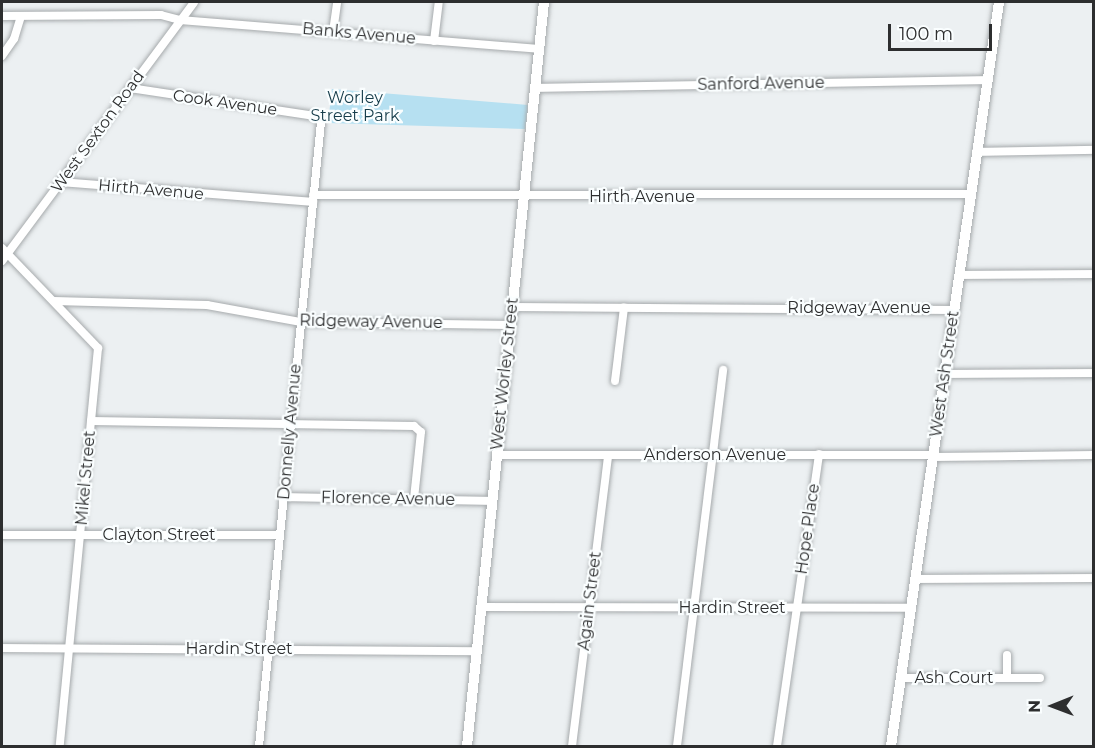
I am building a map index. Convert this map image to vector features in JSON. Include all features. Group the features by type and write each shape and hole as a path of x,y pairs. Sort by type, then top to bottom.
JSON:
{"street":[{"name":"West Sexton Road","path":"2,261 5,251 61,182 194,2"},
{"path":"333,32 337,2"},
{"path":"434,40 439,2"},
{"name":"West Worley Street","path":"467,747 544,2"},
{"name":"West Ash Street","path":"891,747 999,2"},
{"name":"Banks Avenue","path":"2,16 137,14 180,20 539,50"},
{"path":"2,56 17,33 21,16"},
{"name":"Sanford Avenue","path":"535,88 987,80"},
{"name":"Cook Avenue","path":"130,88 320,118"},
{"name":"Donnelly Avenue","path":"260,747 320,118"},
{"path":"976,152 1094,150"},
{"name":"Hirth Avenue","path":"61,182 313,199 970,194"},
{"name":"Mikel Street","path":"5,251 98,348 60,747"},
{"path":"959,274 1094,274"},
{"name":"Ridgeway Avenue","path":"54,301 207,305 301,322 510,325"},
{"name":"Ridgeway Avenue","path":"512,308 955,310"},
{"path":"615,381 624,308"},
{"path":"677,747 723,370"},
{"path":"945,374 1094,373"},
{"path":"92,421 414,426 421,432 414,499"},
{"name":"Hope Place","path":"777,747 819,454"},
{"name":"Anderson Avenue","path":"496,455 1094,455"},
{"name":"Again Street","path":"572,747 608,455"},
{"name":"Florence Avenue","path":"284,497 492,501"},
{"name":"Clayton Street","path":"2,535 280,536"},
{"path":"915,579 1094,579"},
{"name":"Hardin Street","path":"481,607 911,608"},
{"name":"Hardin Street","path":"2,648 476,651"},
{"name":"Ash Court","path":"1007,655 1007,678"},
{"name":"Ash Court","path":"900,678 1040,678"}],"green space":[{"name":"Worley Street Park","path":"332,89 528,105 525,129 328,123"}]}
